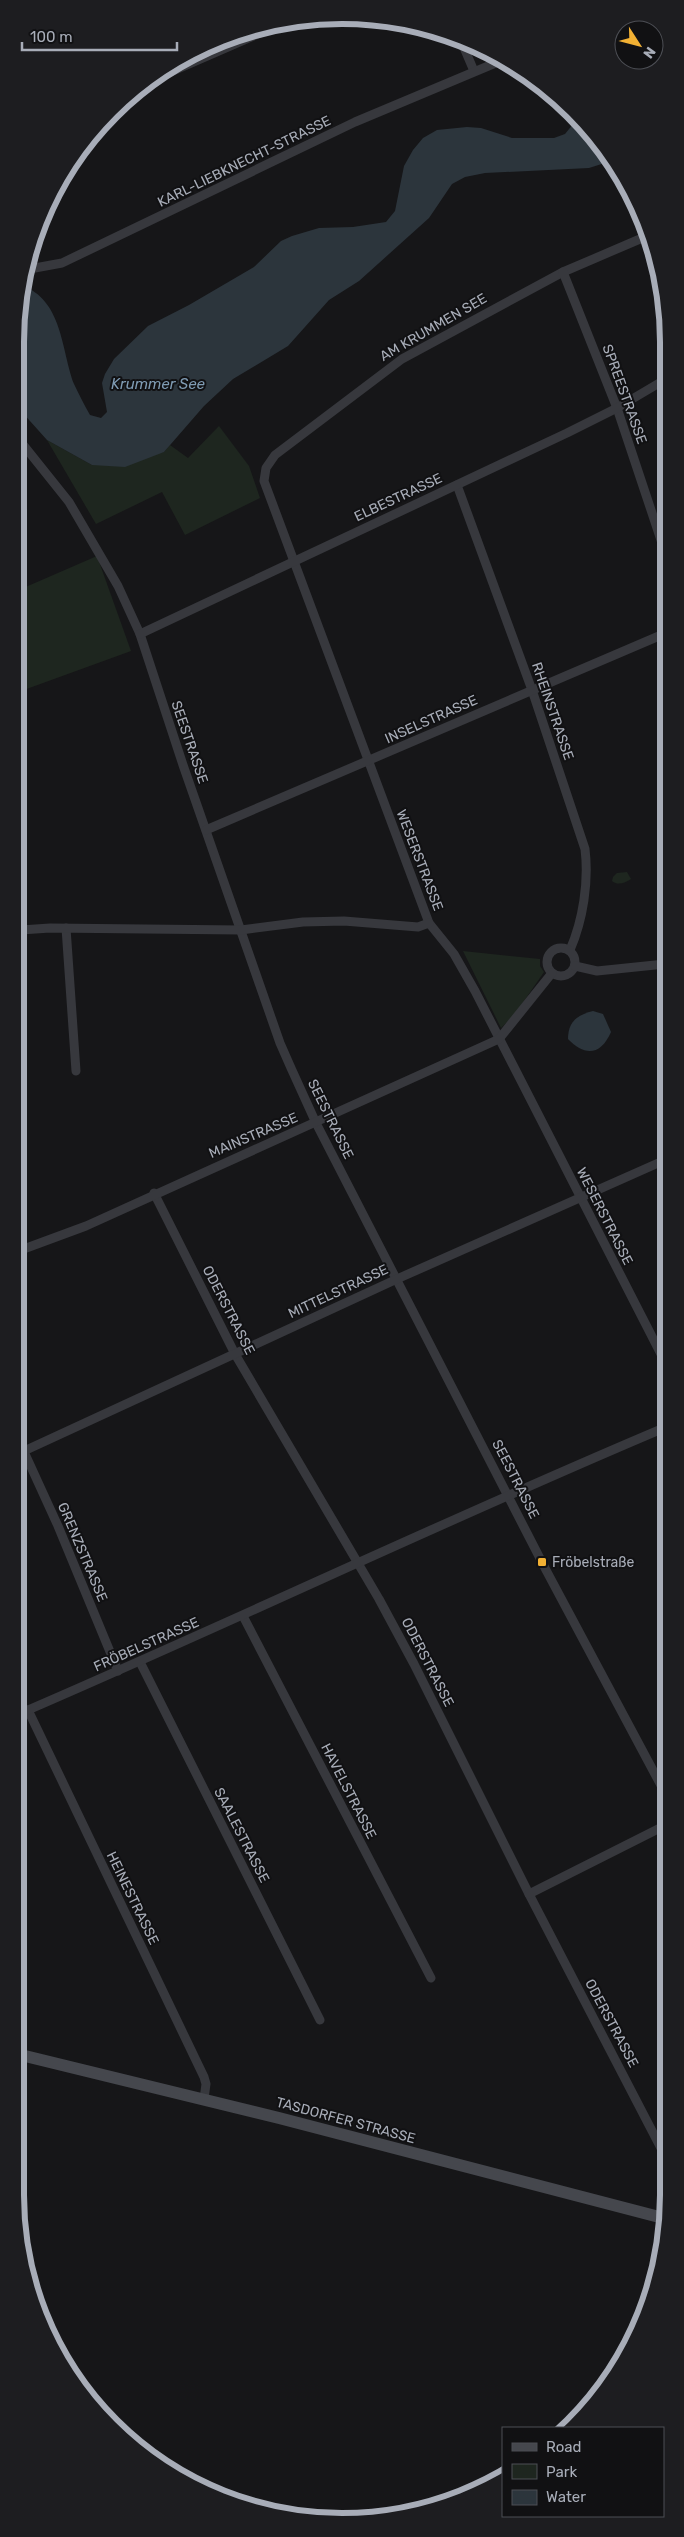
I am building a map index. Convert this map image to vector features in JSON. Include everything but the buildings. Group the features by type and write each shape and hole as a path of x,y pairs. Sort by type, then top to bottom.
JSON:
{"main road":[{"name":"TASDORFER STRASSE","path":"24,2057 204,2099 660,2217"}],"street":[{"path":"180,68 245,39"},
{"path":"465,48 474,71"},
{"name":"KARL-LIEBKNECHT-STRASSE","path":"33,268 62,263 356,122 495,63"},
{"name":"AM KRUMMEN SEE","path":"264,481 266,468 275,455 402,359 563,272 642,238"},
{"name":"SPREESTRASSE","path":"563,272 618,408 660,538"},
{"name":"ELBESTRASSE","path":"140,634 618,408 660,383"},
{"name":"SEESTRASSE","path":"24,446 69,502 118,586 140,634 280,1043 316,1123 550,1577 660,1783"},
{"name":"WESERSTRASSE","path":"264,481 296,561 368,762 429,923 454,954 660,1352"},
{"name":"RHEINSTRASSE","path":"457,485 532,690 579,828 587,866 585,894 570,950"},
{"name":"INSELSTRASSE","path":"206,830 660,636"},
{"path":"24,930 66,928 241,930 303,922 344,921 418,927 429,923"},
{"path":"66,928 76,1071"},
{"path":"557,948 570,950 575,957 574,966 565,975 552,973 547,961 550,953 557,948"},
{"path":"574,966 597,971 660,965"},
{"name":"MAINSTRASSE","path":"24,1249 86,1226 154,1193 316,1123 499,1039 552,973"},
{"name":"MITTELSTRASSE","path":"24,1448 660,1162"},
{"name":"ODERSTRASSE","path":"154,1193 235,1354 417,1671 529,1894 660,2146"},
{"name":"FRÖBELSTRASSE","path":"25,1711 243,1616 508,1494 660,1430"},
{"name":"GRENZSTRASSE","path":"24,1450 58,1526 118,1672"},
{"name":"HAVELSTRASSE","path":"243,1616 431,1978"},
{"name":"SAALESTRASSE","path":"140,1662 320,2020"},
{"name":"HEINESTRASSE","path":"25,1711 204,2077 206,2084 204,2099"},
{"path":"529,1894 660,1828"}],"green space":[{"path":"219,426 249,466 260,498 185,535 162,492 96,524 47,440 92,465 164,452 170,445 188,458"},
{"path":"97,556 131,651 24,690 24,588"},
{"path":"627,872 631,879 619,884 612,881 617,873"},
{"path":"463,951 540,959 540,966 544,972 515,1014 501,1028"}],"water":[{"name":"Krummer See","path":"573,124 605,163 589,168 485,173 465,177 452,184 429,218 359,281 329,300 288,346 233,379 204,406 164,452 125,467 92,465 47,440 24,414 24,321 28,289 35,292 45,302 53,314 63,341 74,384 90,415 101,418 107,412 102,383 105,374 114,359 148,326 189,305 254,267 281,241 292,236 319,228 353,227 386,222 395,211 404,166 413,150 423,138 437,130 467,127 481,128 512,138 554,138 565,134"},
{"path":"593,1011 603,1014 611,1032 607,1040 597,1049 586,1051 574,1045 568,1039 568,1033 574,1020"}],"place":[{"name":"Fröbelstraße","path":"542,1562"}]}
